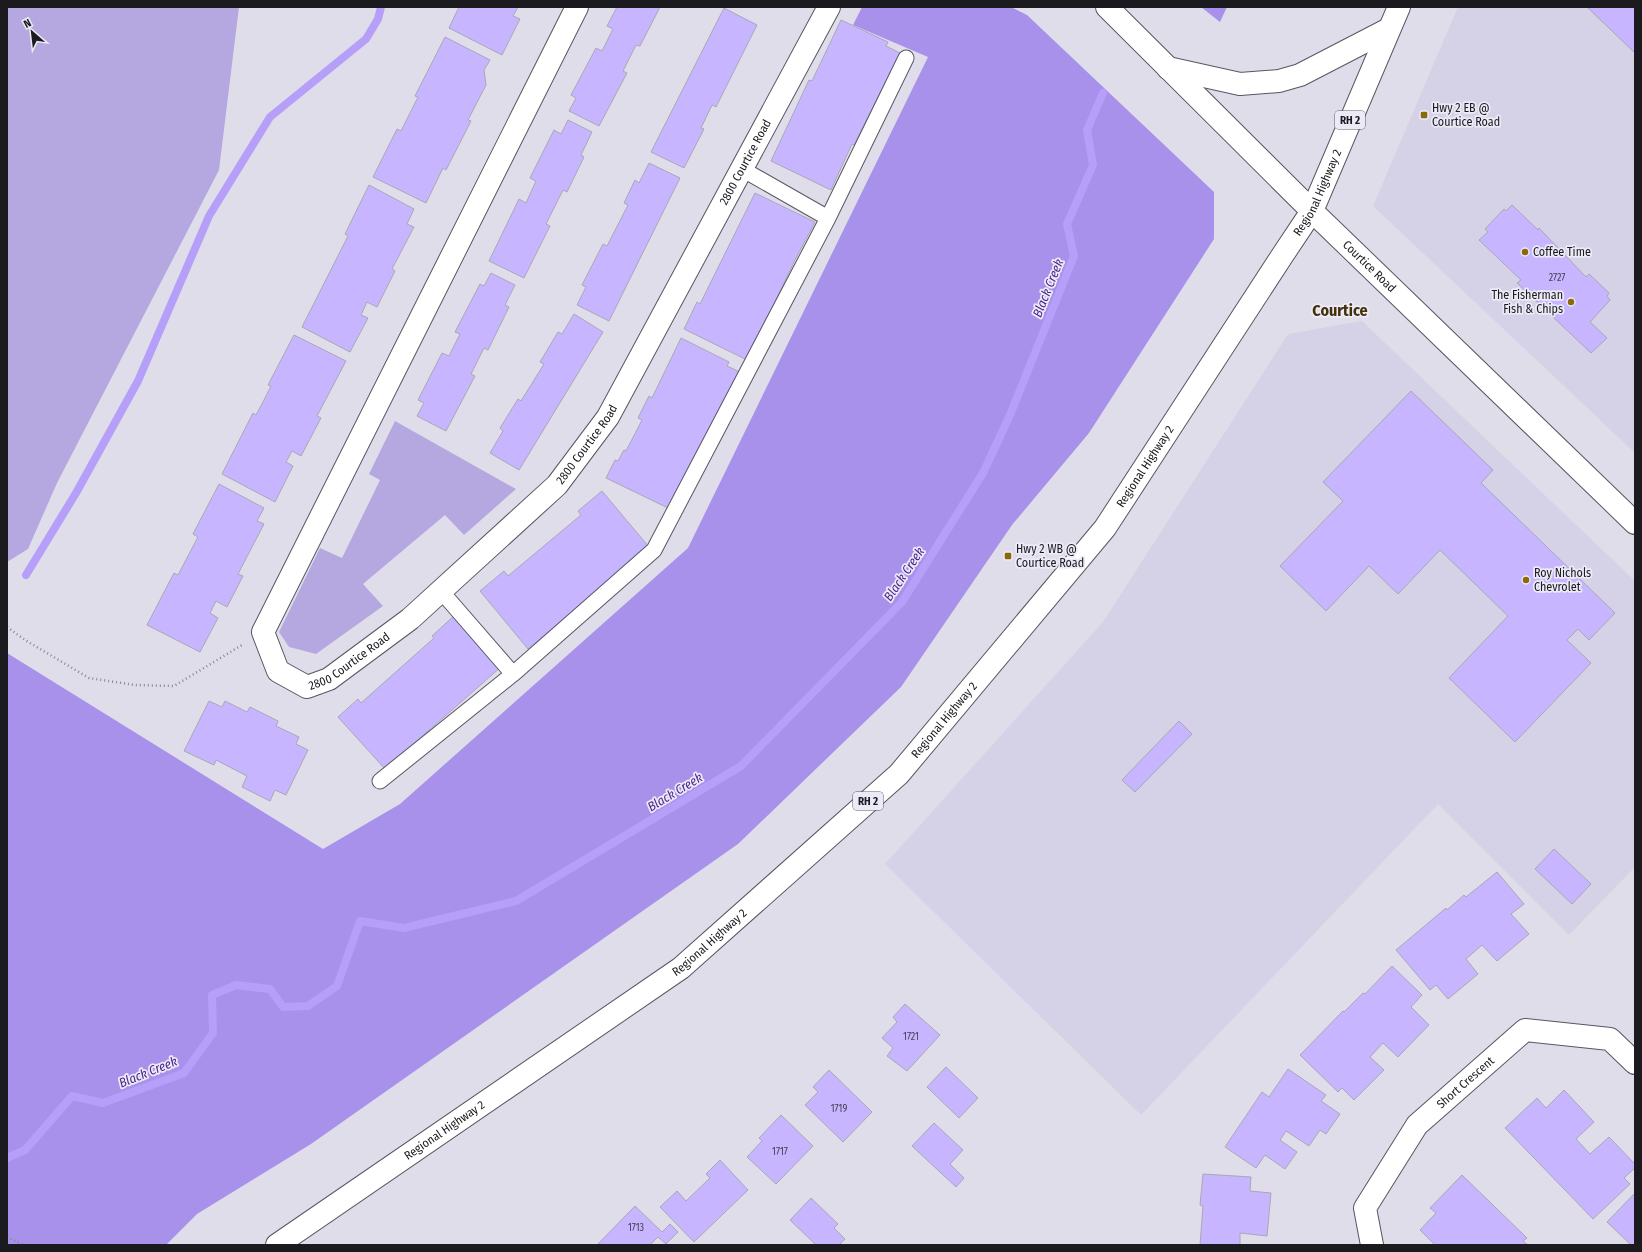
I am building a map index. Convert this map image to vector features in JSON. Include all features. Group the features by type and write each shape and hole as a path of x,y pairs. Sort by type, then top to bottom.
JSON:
{"main road":[{"path":"263,632 577,7"},
{"name":"2800 Courtice Road","path":"263,632 278,671 307,687 329,679 410,619 557,485 608,417 829,7"},
{"name":"Courtice Road","path":"1107,7 1312,211 1635,523"},
{"name":"Regional Highway 2","path":"277,1245 681,968 899,774 1105,528 1312,211 1399,7"},
{"path":"1168,68 1240,84 1279,81 1300,75 1389,29"},
{"name":"Short Crescent","path":"1372,1245 1364,1208 1418,1126 1525,1030 1610,1039 1635,1064"}],"lane":[{"path":"380,781 513,674 654,550 828,218 906,58"},
{"path":"742,169 828,218"},
{"path":"441,591 513,674"}],"path":[{"path":"7,626 25,640 90,678 135,685 174,686 263,632"},
{"path":"7,1237 24,1245"}],"shaded area":[{"path":"7,7 239,7 219,170 57,483 28,549 7,562"},
{"path":"862,7 1011,7 1027,15 1214,192 1214,239 1089,433 1012,525 901,687 738,844 311,1144 197,1214 166,1245 7,1245 7,653 323,849 400,804 688,548 928,57 853,25"},
{"path":"1201,7 1227,7 1220,22"},
{"path":"1458,7 1635,7 1635,453 1373,206"},
{"path":"1362,321 1635,581 1635,867 1569,935 1438,804 1141,1115 885,864 1103,622 1288,334"},
{"path":"395,421 516,489 464,535 445,515 363,584 383,606 316,654 289,647 279,632 320,548 342,558 380,480 369,474"}],"building":[{"path":"459,7 518,7 513,16 520,19 502,55 449,28"},
{"path":"617,7 660,7 640,46 636,45 623,71 627,73 599,126 569,111 576,98 571,95 596,48 602,51 613,29 607,26"},
{"path":"1587,7 1635,7 1635,53"},
{"path":"724,8 757,25 716,107 712,105 701,128 704,129 684,168 651,152"},
{"path":"841,20 888,42 886,46 900,53 854,145 852,144 831,190 771,161 809,80 812,81"},
{"path":"445,37 490,60 484,70 486,85 468,120 471,121 446,170 443,168 426,203 373,177 397,129 401,131 418,97 415,96"},
{"path":"568,120 592,132 581,155 584,157 567,192 563,190 546,224 550,226 524,278 489,261 519,199 526,203 536,181 530,178 554,130 561,134"},
{"path":"649,163 680,178 609,321 577,305 586,287 582,285 603,244 607,246 628,205 624,203 635,180 639,183"},
{"path":"369,185 414,209 407,224 414,227 392,269 395,271 377,307 367,302 361,315 368,318 350,352 302,327 348,236 345,234"},
{"path":"755,193 815,222 747,360 684,329 697,302 700,304"},
{"path":"1512,205 1538,230 1539,228 1586,277 1589,274 1609,293 1607,296 1610,300 1590,322 1607,338 1591,353 1517,283 1521,280 1479,240 1488,232 1485,229 1504,209 1506,211"},
{"path":"491,273 515,285 505,305 509,307 488,350 484,348 471,374 475,376 446,431 417,416 424,403 418,400 442,353 449,356 460,334 455,332 480,284 484,286"},
{"path":"574,314 603,332 519,470 490,453 503,431 500,428 518,399 521,401 544,364 540,362 558,332 562,334"},
{"path":"294,335 346,361 317,416 321,418 301,456 292,451 286,462 293,466 275,502 222,474 253,413 256,415 263,402 271,386 268,385"},
{"path":"681,338 729,362 727,366 742,373 670,509 606,478 615,460 618,461 624,450 626,451 642,420 638,418 649,396 652,398"},
{"name":"Roy Nichols Chevrolet","path":"1411,391 1493,470 1481,483 1615,613 1589,640 1578,629 1567,640 1591,663 1515,742 1449,678 1508,616 1440,550 1398,594 1369,566 1326,611 1280,566 1343,501 1323,482"},
{"path":"219,484 264,508 257,521 264,524 238,574 243,576 227,607 216,601 210,613 218,618 200,652 147,625 174,573 178,575 198,537 193,534"},
{"path":"602,491 649,547 528,649 480,591 504,571 508,576 581,515 578,511"},
{"path":"456,614 502,666 385,769 338,717 358,699 361,703 434,638 432,636"},
{"path":"209,701 222,707 225,701 247,712 250,707 278,721 276,726 299,737 296,744 308,750 286,795 275,790 270,801 242,787 247,776 216,760 214,765 184,751"},
{"path":"1179,721 1192,734 1135,792 1122,780"},
{"path":"1554,849 1591,884 1572,904 1535,869"},
{"path":"1497,872 1524,904 1511,914 1529,934 1497,961 1482,945 1466,959 1478,974 1448,999 1436,985 1430,990 1396,950 1446,908 1447,910 1464,895 1466,897"},
{"path":"1392,966 1422,995 1411,1007 1429,1025 1398,1057 1383,1043 1370,1057 1384,1070 1354,1100 1342,1088 1338,1092 1300,1055 1343,1011 1344,1012 1363,993 1365,994"},
{"path":"905,1004 940,1035 907,1071 887,1056 893,1048 882,1038 897,1022 893,1017"},
{"path":"946,1067 978,1098 959,1118 927,1087"},
{"path":"1288,1069 1326,1095 1321,1101 1340,1114 1326,1134 1320,1130 1309,1146 1286,1131 1280,1140 1297,1152 1285,1169 1265,1155 1256,1168 1225,1147 1262,1092 1269,1097"},
{"path":"829,1070 872,1112 843,1142 805,1105 818,1092 813,1087"},
{"path":"1564,1090 1594,1122 1576,1139 1590,1154 1609,1137 1635,1164 1635,1168 1624,1178 1630,1184 1593,1219 1505,1128 1537,1098 1546,1108"},
{"path":"781,1115 813,1146 776,1184 747,1157 762,1141 759,1138"},
{"path":"934,1123 963,1150 950,1164 964,1178 956,1187 912,1146"},
{"path":"720,1160 748,1190 694,1242 660,1207 677,1191 686,1201 710,1178 706,1174"},
{"path":"1203,1174 1251,1177 1250,1191 1271,1193 1267,1236 1240,1233 1240,1245 1200,1245 1203,1206 1200,1205"},
{"path":"1462,1175 1527,1238 1523,1241 1528,1245 1435,1245 1420,1230 1436,1213 1430,1208"},
{"path":"1635,1193 1635,1245 1631,1245 1607,1222"},
{"path":"811,1198 838,1224 834,1228 845,1239 839,1245 816,1245 790,1220"},
{"path":"635,1206 662,1232 670,1224 678,1232 666,1244 658,1237 650,1245 597,1245"}],"waterway":[{"path":"26,575 76,493 138,381 209,216 270,117 366,39 378,19 381,7"},
{"name":"Black Creek","path":"7,1158 25,1150 72,1096 103,1103 184,1073 213,1033 212,995 236,985 270,989 283,1007 308,1006 337,986 360,921 404,928 516,901 741,766 902,602 983,473 1010,415 1074,256 1067,224 1093,165 1087,130 1103,93"}],"place":[{"name":"Hwy 2 EB @ Courtice Road","path":"1424,115"},
{"name":"Coffee Time","path":"1525,252"},
{"name":"The Fisherman Fish & Chips","path":"1571,302"},
{"name":"Hwy 2 WB @ Courtice Road","path":"1008,556"},
{"name":"Roy Nichols Chevrolet","path":"1526,580"}],"district":[{"name":"Courtice","path":"1340,310"}]}
